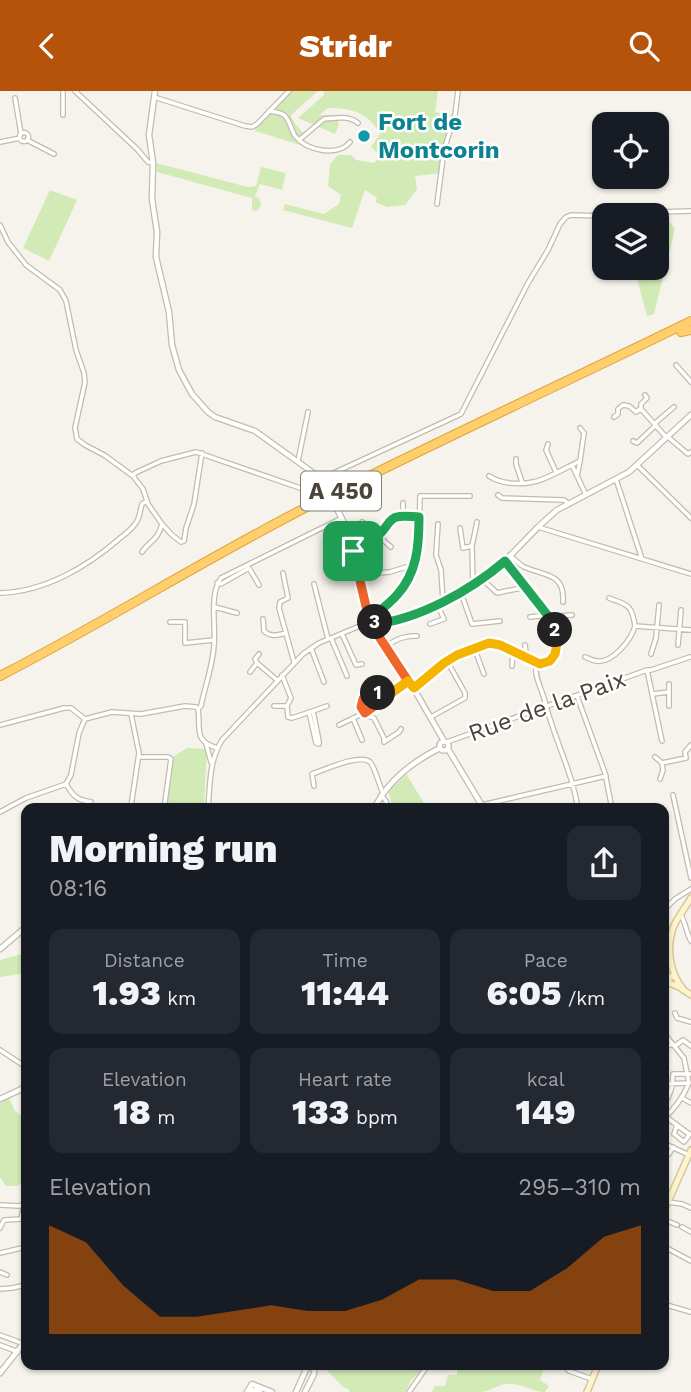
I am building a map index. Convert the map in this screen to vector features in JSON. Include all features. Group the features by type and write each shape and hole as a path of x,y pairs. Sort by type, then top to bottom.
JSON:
{"highway":[{"name":"A 450","path":"0,681 80,640 250,543 677,331 691,320"},
{"name":"A 450","path":"0,675 304,509 677,331 691,329"}],"main road":[{"path":"691,898 670,939 670,978 691,995"},
{"path":"669,1200 690,1151"},
{"path":"587,1392 596,1370"}],"street":[{"path":"62,91 63,115"},
{"path":"75,91 148,162 153,163"},
{"path":"289,91 252,127 154,94 149,135 153,163 152,199 157,232 156,257 169,312 175,357 186,385 208,412 222,420 255,431 323,481 348,531 371,622 449,745 448,749 480,803"},
{"path":"437,204 444,150 455,115 458,91"},
{"path":"15,98 21,136"},
{"path":"269,111 285,116 294,134 309,146 325,151 341,149 350,142"},
{"path":"299,140 324,119 348,118 358,123"},
{"path":"0,142 24,133 28,134 27,140 54,153"},
{"path":"669,212 691,211"},
{"path":"133,476 161,461 196,452 306,490 315,487 325,477 463,412 560,223 571,215 592,216"},
{"path":"0,225 26,265 60,291 66,300 85,381 75,428 77,439 133,476 162,524 179,541 184,541 194,504 202,453"},
{"path":"676,365 691,382"},
{"path":"645,395 647,398 641,404 641,409 667,437 688,454 691,452"},
{"path":"614,417 623,405 636,412 641,409"},
{"path":"633,441 637,443 674,407"},
{"path":"298,461 308,412"},
{"path":"208,803 212,765 222,740 294,662 311,648 371,622 399,619 461,593 505,561 557,510 637,465 691,415"},
{"path":"577,476 584,433 580,428"},
{"path":"548,444 546,450 556,472"},
{"path":"516,459 522,482"},
{"path":"489,476 500,482 535,482 580,461"},
{"path":"572,465 586,495"},
{"path":"637,465 691,518"},
{"path":"616,479 642,559"},
{"path":"498,495 502,498 564,500 569,504"},
{"path":"371,622 398,594 417,559 420,496 470,496"},
{"path":"0,593 33,588 63,577 87,564 131,529 138,520 142,504 147,501"},
{"path":"403,503 403,517"},
{"path":"353,551 362,549 396,517 419,517"},
{"path":"217,748 206,744 199,736 198,709 201,706 214,647 217,583 221,578 342,518"},
{"path":"362,522 375,528 380,539 391,547"},
{"path":"473,585 472,546 477,522"},
{"path":"142,552 156,539 162,524"},
{"path":"438,524 436,555 441,571 443,601"},
{"path":"538,527 691,574"},
{"path":"460,528 463,548 472,546"},
{"path":"511,555 521,566 557,579 563,588 563,602"},
{"path":"414,688 457,655 489,643 513,650 536,664 544,663 555,654 555,631 548,616 505,561"},
{"path":"359,577 406,567"},
{"path":"217,583 221,584 248,569 259,585"},
{"path":"283,573 288,598 280,602 279,608 294,662"},
{"path":"482,579 497,593 526,587"},
{"path":"314,584 329,638 347,676"},
{"path":"461,593 472,624 500,621"},
{"path":"585,657 598,662 604,661 625,646 632,636 635,626 628,605 609,598"},
{"path":"430,624 444,619 437,604"},
{"path":"651,654 656,638 659,605"},
{"path":"215,607 237,613"},
{"path":"678,645 681,610"},
{"path":"530,617 572,615"},
{"path":"263,619 264,631 269,636 286,633"},
{"path":"170,622 185,622 186,643 214,641"},
{"path":"635,626 691,630"},
{"path":"342,633 356,666 362,664"},
{"path":"385,647 397,638 417,636"},
{"path":"525,645 527,659"},
{"path":"311,648 324,682"},
{"path":"475,649 484,674"},
{"path":"512,666 513,650"},
{"path":"259,654 255,659 257,663 277,680"},
{"name":"Rue de la Paix","path":"446,742 690,657"},
{"path":"431,717 465,698 465,693 447,661"},
{"path":"250,672 257,663"},
{"path":"536,664 537,680 552,730 573,783 577,803"},
{"path":"647,670 662,741"},
{"path":"282,675 291,698 287,706 289,718 327,706"},
{"path":"339,725 365,713 408,681"},
{"path":"669,684 669,706"},
{"path":"384,698 376,692 366,695 361,705 368,716 374,717 384,742 401,729"},
{"path":"653,694 669,692"},
{"path":"577,696 606,775 611,803"},
{"path":"0,811 26,798 66,784 71,775 80,726 85,719 112,712 144,714 181,706 198,709"},
{"path":"274,706 287,706"},
{"path":"0,725 64,708 71,708 85,719"},
{"path":"311,712 319,741 317,744 316,743 311,712"},
{"path":"130,803 139,757 131,714"},
{"path":"353,718 362,740"},
{"path":"377,803 397,777 446,742"},
{"path":"206,744 212,765"},
{"path":"662,763 686,758 685,752 691,745"},
{"path":"440,748 444,751 448,749"},
{"path":"139,757 171,759 165,803"},
{"path":"655,757 662,763 660,779"},
{"path":"314,786 312,774 362,759 367,760 372,763 386,803"},
{"path":"498,803 606,775"},
{"path":"66,784 75,798 91,802"},
{"path":"673,795 691,878"},
{"path":"669,905 691,889"},
{"path":"681,915 691,941"},
{"path":"0,949 21,931"},
{"path":"675,1013 677,1018 691,1022"},
{"path":"669,1046 683,1040 691,1046"},
{"path":"669,1041 684,1058 690,1074 690,1083 682,1098 669,1112"},
{"path":"0,1050 21,1064"},
{"path":"669,1097 673,1074 690,1074"},
{"path":"669,1084 690,1083"},
{"path":"0,1099 21,1091"},
{"path":"685,1092 691,1095"},
{"path":"682,1098 691,1103"},
{"path":"669,1121 677,1125 690,1134 684,1142 674,1134 677,1125"},
{"path":"669,1145 690,1151"},
{"path":"669,1154 673,1147"},
{"path":"669,1202 691,1208"},
{"path":"0,1205 21,1205"},
{"path":"0,1228 4,1220 21,1219"},
{"path":"669,1222 691,1232"},
{"path":"0,1253 21,1248"},
{"path":"669,1249 691,1261"},
{"path":"0,1272 8,1275"},
{"path":"0,1289 21,1286"},
{"path":"669,1306 691,1312"},
{"path":"0,1335 21,1341"},
{"path":"0,1345 18,1352"},
{"path":"0,1373 21,1348"},
{"path":"296,1392 307,1370"},
{"path":"311,1370 314,1374"},
{"path":"305,1392 314,1370"},
{"path":"409,1392 424,1370"},
{"path":"567,1370 592,1379"},
{"path":"247,1392 253,1384 272,1392"},
{"path":"247,1392 260,1392"}],"green space":[{"path":"292,91 318,91 291,115 304,134 298,141 307,147 255,131"},
{"path":"323,91 438,91 435,112 456,116 446,141 442,173 415,176 417,189 405,205 387,207 375,202 377,198 365,190 352,228 283,210 285,204 324,214 339,204 341,195 328,186 330,164 338,155 351,155 356,160 374,163 381,156 371,147 380,134 370,121 358,113 328,108 319,115 336,115 339,125 335,134 298,118 324,95"},
{"path":"156,163 248,187 256,186 261,167 286,173 282,190 260,184 255,196 260,199 261,205 257,211 252,210 252,198 157,172"},
{"path":"50,190 77,200 49,261 23,248"},
{"path":"669,223 675,229 669,253"},
{"path":"637,280 662,280 654,314 647,316"},
{"path":"187,748 207,749 204,803 167,803 173,757"},
{"path":"407,774 424,803 392,803 388,791"},
{"path":"21,954 21,974 0,977 0,960"},
{"path":"9,1098 15,1111 21,1115 21,1184 17,1186 6,1186 0,1177 0,1103"},
{"path":"327,1370 421,1370 405,1392 350,1392"},
{"path":"457,1370 543,1370 540,1380 549,1386 545,1392 508,1384 482,1392 432,1392 435,1386 445,1386 448,1375 457,1375"}],"place":[{"name":"Fort de Montcorin","path":"364,136"}],"route":[{"path":"353,551 362,549 396,517 419,517 417,559 398,594 372,618 375,624 399,619 464,592 505,561 554,625 557,643 555,654 550,661 536,664 500,645 482,645 444,663 414,688 408,681 398,689 384,698 378,693 368,693 361,702 365,713 384,698 408,681 373,626 368,624 353,551"}]}
